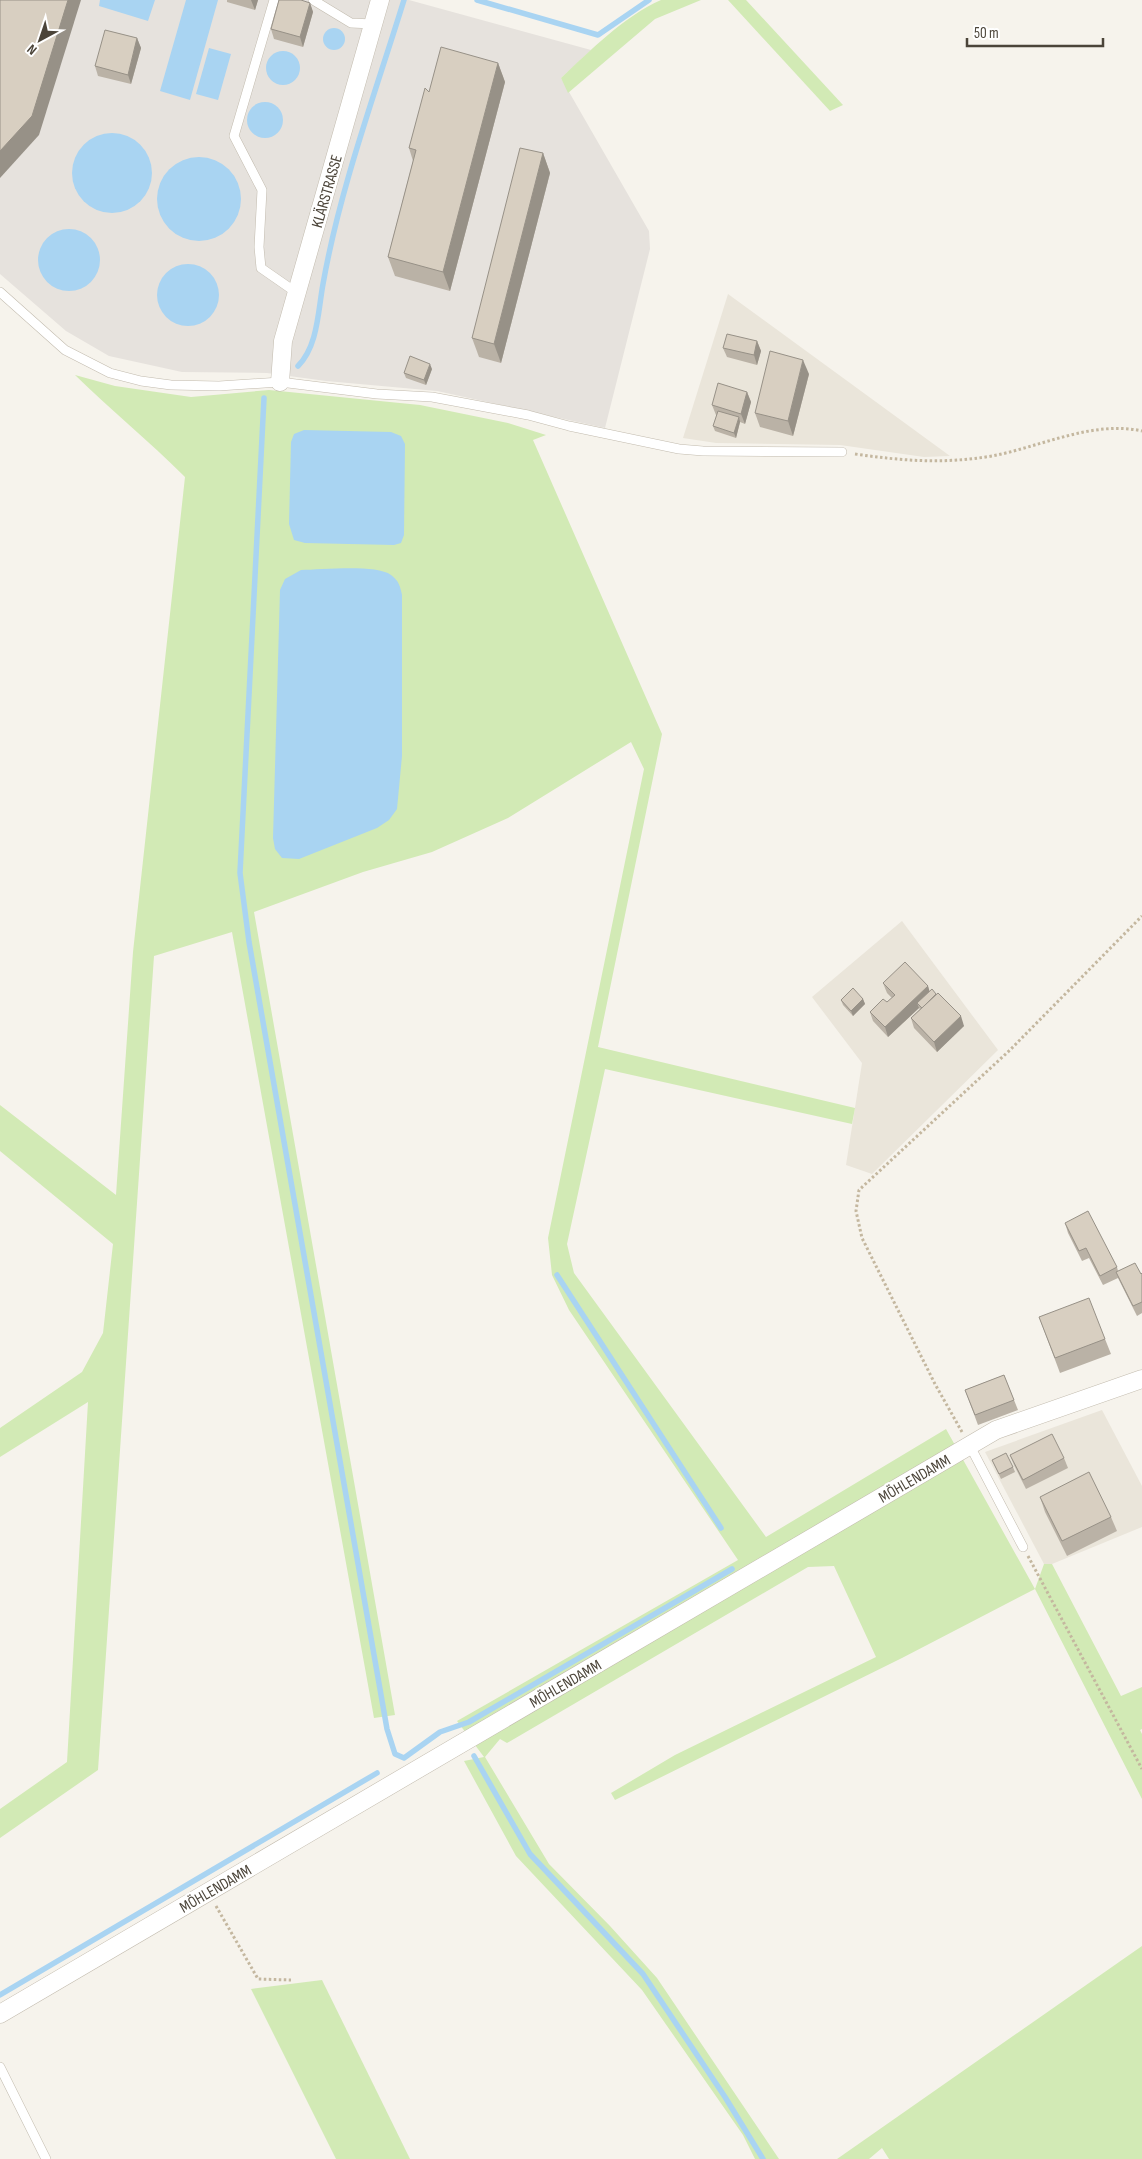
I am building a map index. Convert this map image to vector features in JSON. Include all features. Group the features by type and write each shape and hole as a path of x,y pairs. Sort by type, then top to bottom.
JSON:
{"street":[{"name":"KLÄRSTRASSE","path":"280,382 283,341 380,0"},
{"name":"MÖHLENDAMM","path":"0,2014 996,1430 1142,1378"}],"lane":[{"path":"274,0 234,136 262,190 259,247 261,268 297,293"},
{"path":"313,0 351,23 373,24"},
{"path":"0,292 65,350 110,374 171,385 219,386 280,382 377,394 432,397 528,415 569,426 679,449 703,451 842,452"},
{"path":"970,1446 1023,1547"},
{"path":"0,2067 46,2159"}],"path":[{"path":"842,452 924,463 956,461 993,455 1091,432 1125,427 1142,431"},
{"path":"970,1446 935,1384 862,1238 856,1211 859,1190 1010,1050 1142,916"},
{"path":"1023,1547 1142,1769"},
{"path":"208,1892 258,1979 291,1980"}],"shaded area":[{"path":"0,0 409,0 591,50 561,78 649,231 650,249 605,428 437,391 326,381 267,373 182,372 109,356 66,331 0,274"},
{"path":"728,294 950,456 924,457 840,445 716,443 683,438"},
{"path":"902,921 998,1050 872,1174 846,1165 862,1063 812,997"},
{"path":"1102,1410 1142,1486 1142,1527 1052,1564 1044,1564 985,1452"}],"green space":[{"path":"661,0 701,0 655,19 568,93 561,78 596,45 621,25 634,15"},
{"path":"728,0 746,0 843,105 830,111"},
{"path":"75,375 115,386 191,397 269,390 420,405 508,423 546,435 533,440 662,734 598,1047 855,1108 852,1124 605,1069 567,1244 574,1273 766,1537 946,1429 1035,1589 902,1658 615,1800 611,1793 675,1755 876,1657 834,1566 808,1567 507,1743 500,1739 485,1757 549,1864 610,1926 657,1978 779,2159 755,2159 743,2135 642,1990 516,1856 464,1761 484,1757 457,1721 738,1560 569,1310 552,1275 548,1238 644,769 631,742 508,818 432,852 363,872 254,912 395,1715 374,1718 232,932 154,956 98,1770 0,1838 0,1809 67,1762 88,1402 0,1457 0,1428 82,1372 103,1333 113,1244 0,1151 0,1105 116,1195 133,952 185,477"},
{"path":"1044,1564 1052,1564 1121,1696 1142,1687 1142,1729 1140,1730 1142,1734 1142,1799 1035,1589"},
{"path":"1142,1946 1142,2159 889,2159 882,2148 869,2159 837,2159"},
{"path":"322,1980 410,2159 336,2159 251,1989"}],"water":[{"path":"100,0 155,0 148,21 99,6"},
{"path":"186,0 218,0 190,100 160,91"},
{"path":"330,28 338,28 345,35 345,43 338,50 330,50 323,43 323,35"},
{"path":"209,48 231,54 218,100 196,94"},
{"path":"283,51 295,56 300,68 295,80 283,85 271,80 266,68 271,56"},
{"path":"265,102 272,103 278,107 282,113 282,127 278,133 272,137 265,138 258,137 252,133 248,127 247,120 248,113 252,107 258,103"},
{"path":"104,133 120,133 141,144 152,165 152,181 141,202 120,213 104,213 90,207 78,195 72,181 72,165 78,151 90,139"},
{"path":"199,157 215,160 229,169 238,183 241,199 238,215 229,229 215,238 199,241 183,238 169,229 160,215 157,199 160,183 169,169 183,160"},
{"path":"63,229 75,229 91,238 98,248 100,260 98,272 91,282 75,291 63,291 52,286 43,277 38,266 38,254 43,243 52,234"},
{"path":"182,264 194,264 210,273 217,283 219,295 217,307 210,317 194,326 182,326 171,321 162,312 157,301 157,289 162,278 171,269"},
{"path":"304,430 391,432 401,436 405,444 404,535 401,543 394,545 305,543 294,540 289,524 291,442 294,434"},
{"path":"348,568 373,570 391,575 399,584 402,595 402,756 397,809 389,820 377,828 299,859 282,858 275,849 273,838 280,590 285,579 301,570"}],"building":[{"path":"0,0 68,0 32,116 0,151"},
{"path":"279,0 301,0 310,3 300,37 271,29"},
{"path":"105,30 137,38 128,75 95,66"},
{"path":"441,47 498,63 443,272 388,257 416,150 409,148 425,88 429,92"},
{"path":"520,148 543,153 494,344 472,338"},
{"path":"727,334 757,341 754,355 723,348"},
{"path":"770,351 803,360 788,421 755,413"},
{"path":"410,356 430,364 424,380 404,373"},
{"path":"718,383 747,392 741,414 712,405"},
{"path":"718,411 739,417 734,433 713,426"},
{"path":"905,962 928,986 885,1027 870,1012 883,999 887,1002 895,995 883,983"},
{"path":"853,988 863,999 851,1011 841,1000"},
{"path":"932,989 936,994 922,1008 917,1003"},
{"path":"938,993 961,1016 934,1042 911,1018"},
{"path":"1088,1211 1117,1267 1100,1276 1086,1248 1079,1251 1065,1223"},
{"path":"1135,1263 1142,1273 1142,1302 1133,1306 1116,1272"},
{"path":"1089,1298 1105,1339 1055,1358 1039,1317"},
{"path":"1004,1375 1014,1400 975,1415 965,1390"},
{"path":"1052,1434 1064,1458 1023,1480 1010,1455"},
{"path":"1006,1453 1013,1467 999,1474 992,1460"},
{"path":"1089,1472 1111,1517 1062,1541 1040,1497"}],"waterway":[{"path":"298,366 310,349 316,328 330,248 348,177 404,0"},
{"path":"477,0 598,35 649,0"},
{"path":"264,398 240,873 249,942 387,1729 395,1754 404,1758 440,1732 469,1722 732,1569"},
{"path":"557,1275 721,1528"},
{"path":"474,1756 530,1854 643,1974 725,2097 763,2159"},
{"path":"0,1995 377,1773"}]}
